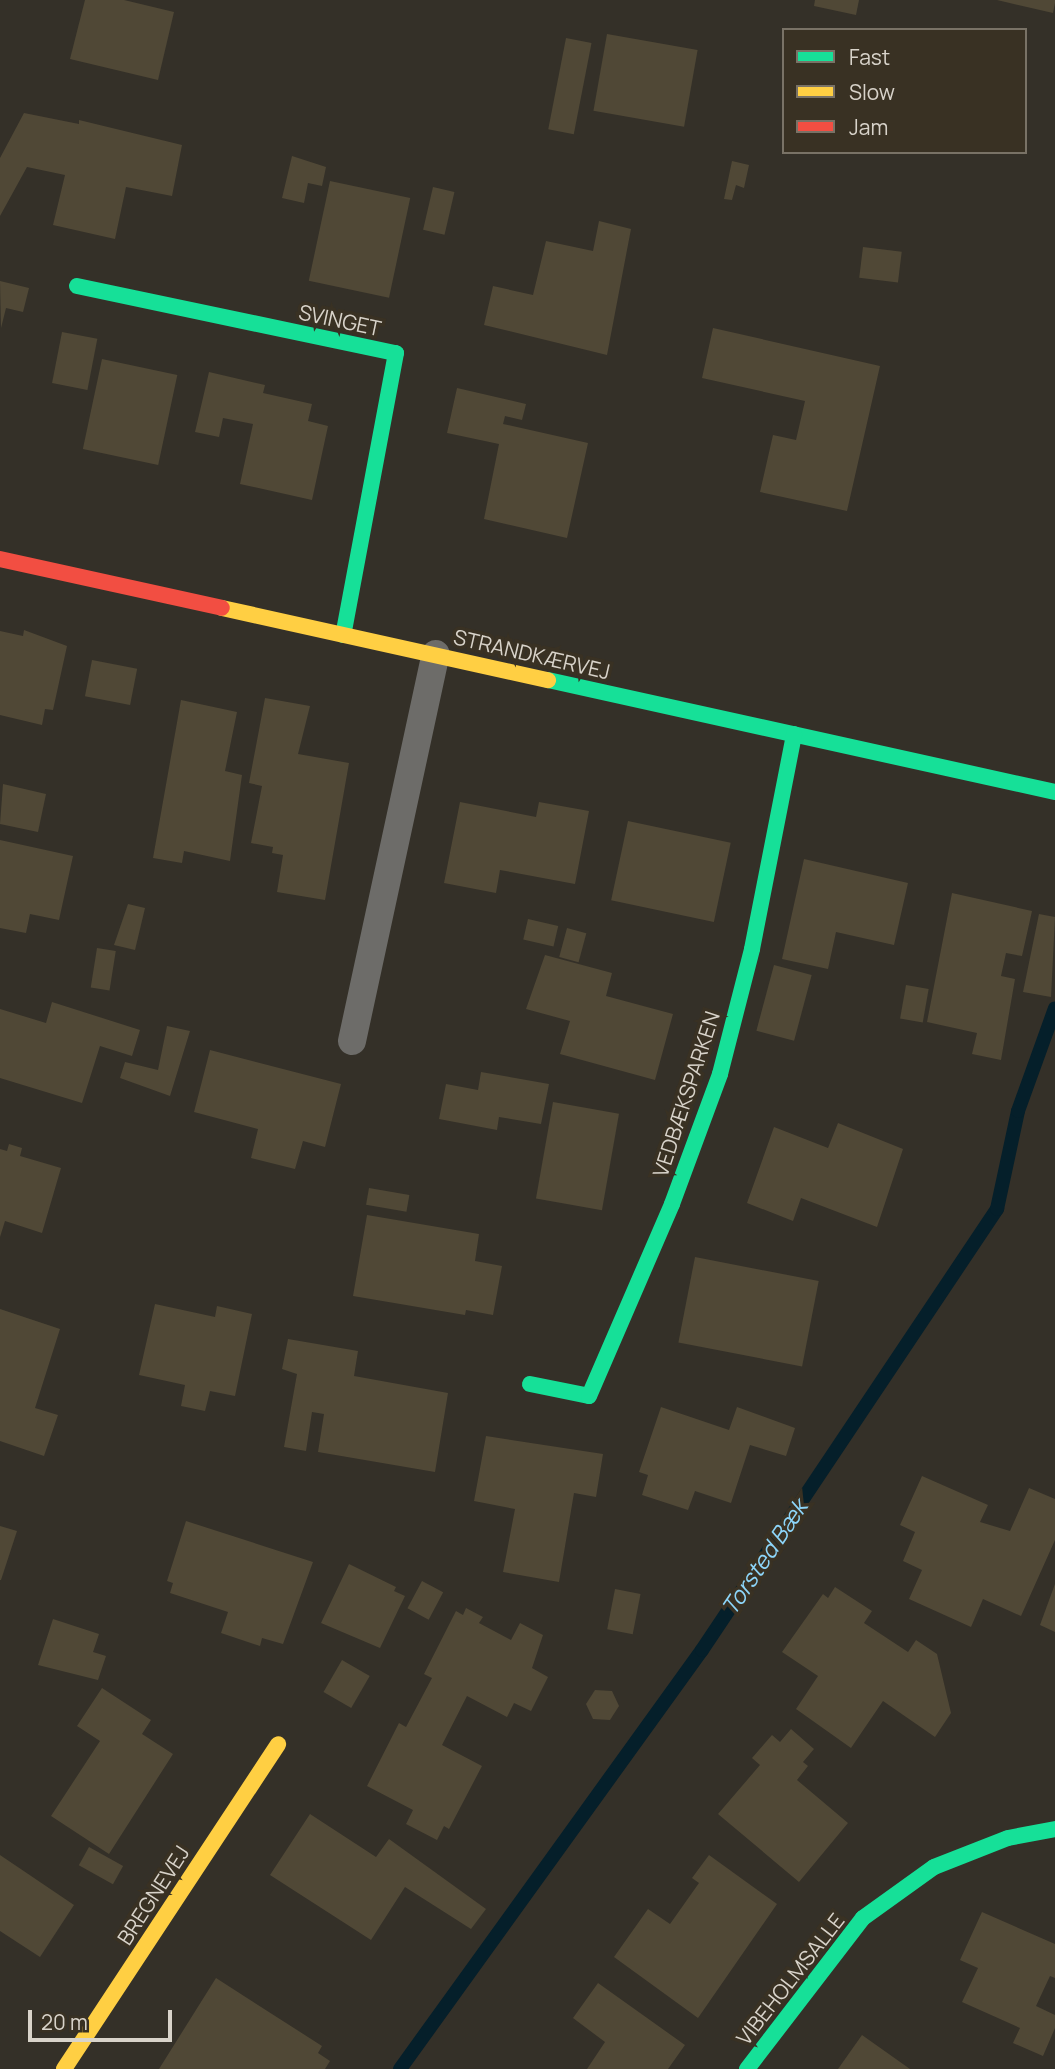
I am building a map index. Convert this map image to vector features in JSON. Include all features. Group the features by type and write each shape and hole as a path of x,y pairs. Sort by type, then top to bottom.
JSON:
{"street":[{"name":"SVINGET","path":"77,286 396,353 343,635"},
{"name":"STRANDKÆRVEJ","path":"0,559 1055,792"},
{"name":"VEDBÆKSPARKEN","path":"530,1384 589,1395 672,1204 720,1074 752,949 794,734"},
{"name":"BREGNEVEJ","path":"64,2069 278,1744"},
{"name":"VIBEHOLMSALLE","path":"747,2069 863,1918 934,1867 1008,1838 1055,1829"}],"lane":[{"path":"352,1041 436,654"}],"building":[{"path":"85,0 124,0 174,12 158,80 70,59"},
{"path":"815,0 859,0 856,15 814,6"},
{"path":"997,0 1055,0 1055,3 1053,13"},
{"path":"607,34 698,50 684,127 593,111"},
{"path":"566,38 592,43 574,134 548,129"},
{"path":"24,113 79,124 79,120 182,145 172,196 126,187 115,239 53,225 65,175 27,167 0,216 0,158"},
{"path":"292,156 326,167 322,186 308,183 304,203 282,198"},
{"path":"732,161 749,165 744,188 736,185 732,200 724,199"},
{"path":"330,181 410,198 389,298 309,281"},
{"path":"433,187 454,192 445,235 423,230"},
{"path":"599,221 631,229 607,355 484,325 493,286 533,295 546,241 593,251"},
{"path":"863,247 902,252 898,283 859,278"},
{"path":"0,281 29,288 23,312 6,308 1,328"},
{"path":"713,328 880,366 847,511 760,492 773,435 796,440 805,401 702,378"},
{"path":"62,332 97,339 87,390 52,383"},
{"path":"102,359 177,375 158,465 83,449"},
{"path":"209,372 265,385 263,393 312,404 308,421 328,426 312,500 240,484 253,424 223,418 219,437 195,432"},
{"path":"457,388 526,404 522,420 505,416 503,424 588,443 567,538 484,519 499,444 447,433"},
{"path":"24,630 67,646 53,710 45,709 42,725 0,715 0,631 23,636"},
{"path":"92,660 137,669 130,705 85,696"},
{"path":"265,698 310,706 298,754 349,763 325,900 277,892 283,855 272,853 273,847 251,843 262,786 249,783"},
{"path":"181,700 237,712 225,771 242,775 230,861 184,851 182,863 153,858"},
{"path":"3,784 46,794 38,832 0,824"},
{"path":"460,802 536,817 539,802 589,811 575,884 500,870 496,893 444,883"},
{"path":"628,821 731,843 714,922 611,900"},
{"path":"0,840 73,856 59,920 30,914 26,933 0,928"},
{"path":"804,859 908,883 894,945 836,932 828,969 782,959"},
{"path":"952,893 1032,911 1022,956 1006,953 1001,976 1015,979 1001,1060 972,1054 977,1033 927,1022"},
{"path":"128,904 145,908 135,950 114,945"},
{"path":"1039,914 1055,917 1051,997 1023,992"},
{"path":"528,919 558,926 553,946 523,939"},
{"path":"567,928 586,933 579,962 559,957"},
{"path":"97,948 116,951 110,990 91,988"},
{"path":"545,955 612,973 606,996 673,1014 655,1080 560,1054 570,1021 526,1009"},
{"path":"774,965 812,975 794,1041 756,1031"},
{"path":"906,985 929,989 923,1022 900,1018"},
{"path":"52,1002 140,1030 132,1056 100,1046 82,1103 0,1078 0,1009 46,1023"},
{"path":"167,1026 190,1031 170,1096 120,1078 125,1062 158,1070"},
{"path":"210,1050 341,1084 325,1147 303,1141 295,1169 251,1158 258,1129 194,1112"},
{"path":"481,1072 549,1084 541,1124 499,1117 497,1130 439,1119 446,1084 478,1090"},
{"path":"553,1102 619,1114 602,1210 536,1199"},
{"path":"838,1123 903,1149 877,1227 801,1198 793,1221 747,1203 774,1127 828,1148"},
{"path":"9,1144 22,1148 20,1156 61,1168 42,1233 5,1221 0,1237 0,1149 7,1151"},
{"path":"369,1188 409,1195 406,1212 366,1205"},
{"path":"367,1215 479,1234 475,1261 502,1266 493,1315 466,1310 465,1315 353,1296"},
{"path":"695,1257 819,1281 802,1366 678,1342"},
{"path":"155,1304 215,1317 217,1306 252,1314 235,1396 210,1391 205,1411 181,1406 185,1385 139,1375"},
{"path":"0,1309 60,1329 35,1408 58,1415 44,1456 0,1441"},
{"path":"288,1339 358,1351 354,1376 448,1393 435,1472 318,1452 324,1414 312,1412 306,1451 284,1447 297,1374 282,1369"},
{"path":"661,1407 729,1430 737,1407 795,1428 786,1456 750,1445 731,1503 695,1491 688,1510 642,1495 648,1475 639,1472"},
{"path":"486,1436 603,1454 596,1497 574,1493 559,1582 503,1572 515,1509 474,1501"},
{"path":"922,1476 988,1505 980,1522 1010,1531 1029,1488 1055,1499 1055,1540 1021,1616 983,1599 971,1627 909,1599 922,1570 903,1561 915,1532 900,1525"},
{"path":"186,1521 313,1562 283,1644 262,1638 260,1646 221,1633 228,1612 170,1593 173,1583 167,1581"},
{"path":"0,1526 17,1531 1,1580 0,1580"},
{"path":"349,1564 396,1587 394,1591 405,1596 380,1648 321,1623"},
{"path":"422,1581 443,1592 429,1620 407,1608"},
{"path":"1055,1584 1055,1632 1040,1625"},
{"path":"835,1587 872,1611 864,1623 908,1652 916,1640 937,1654 951,1713 935,1737 883,1701 851,1748 796,1709 818,1676 782,1652 823,1594 828,1598"},
{"path":"615,1589 641,1594 633,1634 607,1629"},
{"path":"466,1608 483,1617 479,1623 511,1640 520,1623 543,1635 532,1668 548,1677 531,1711 514,1703 507,1717 467,1696 442,1745 482,1766 449,1829 444,1826 437,1840 406,1824 413,1810 367,1786 399,1723 406,1727 432,1678 424,1674 456,1611 463,1615"},
{"path":"53,1619 99,1634 93,1652 106,1656 98,1680 38,1665"},
{"path":"342,1660 370,1676 351,1708 324,1692"},
{"path":"102,1688 151,1720 142,1734 173,1754 109,1854 51,1816 100,1741 77,1726"},
{"path":"595,1690 612,1691 619,1706 610,1720 593,1719 586,1704"},
{"path":"791,1729 814,1749 803,1762 808,1766 797,1780 848,1823 799,1882 718,1814 760,1765 752,1758 772,1735 780,1742"},
{"path":"310,1814 376,1857 389,1839 486,1909 471,1929 405,1887 371,1940 270,1875"},
{"path":"89,1847 123,1866 113,1884 79,1865"},
{"path":"0,1855 74,1905 40,1957 0,1931"},
{"path":"709,1855 777,1904 698,2018 614,1957 648,1909 670,1924 699,1883 692,1878"},
{"path":"982,1912 1055,1944 1055,1978 1050,1976 1036,2006 1055,2015 1055,2028 1043,2056 1013,2043 1020,2028 962,2002 978,1968 960,1960"},
{"path":"216,1978 322,2046 318,2053 330,2061 325,2069 159,2069"},
{"path":"598,1983 685,2045 668,2069 587,2069 605,2042 573,2018"},
{"path":"862,2035 910,2069 838,2069"}],"waterway":[{"name":"Torsted Bæk","path":"400,2069 702,1650 997,1209 1018,1111 1055,1008"}],"traffic: fast":[{"path":"77,286 396,353 343,635"},
{"path":"548,680 1055,792"},
{"path":"530,1384 589,1396 672,1204 720,1074 752,949 794,734"},
{"path":"747,2069 863,1918 934,1867 1008,1838 1055,1829"}],"traffic: slow":[{"path":"222,608 548,680"},
{"path":"64,2069 278,1744"}],"traffic: jam":[{"path":"0,559 222,608"}]}
